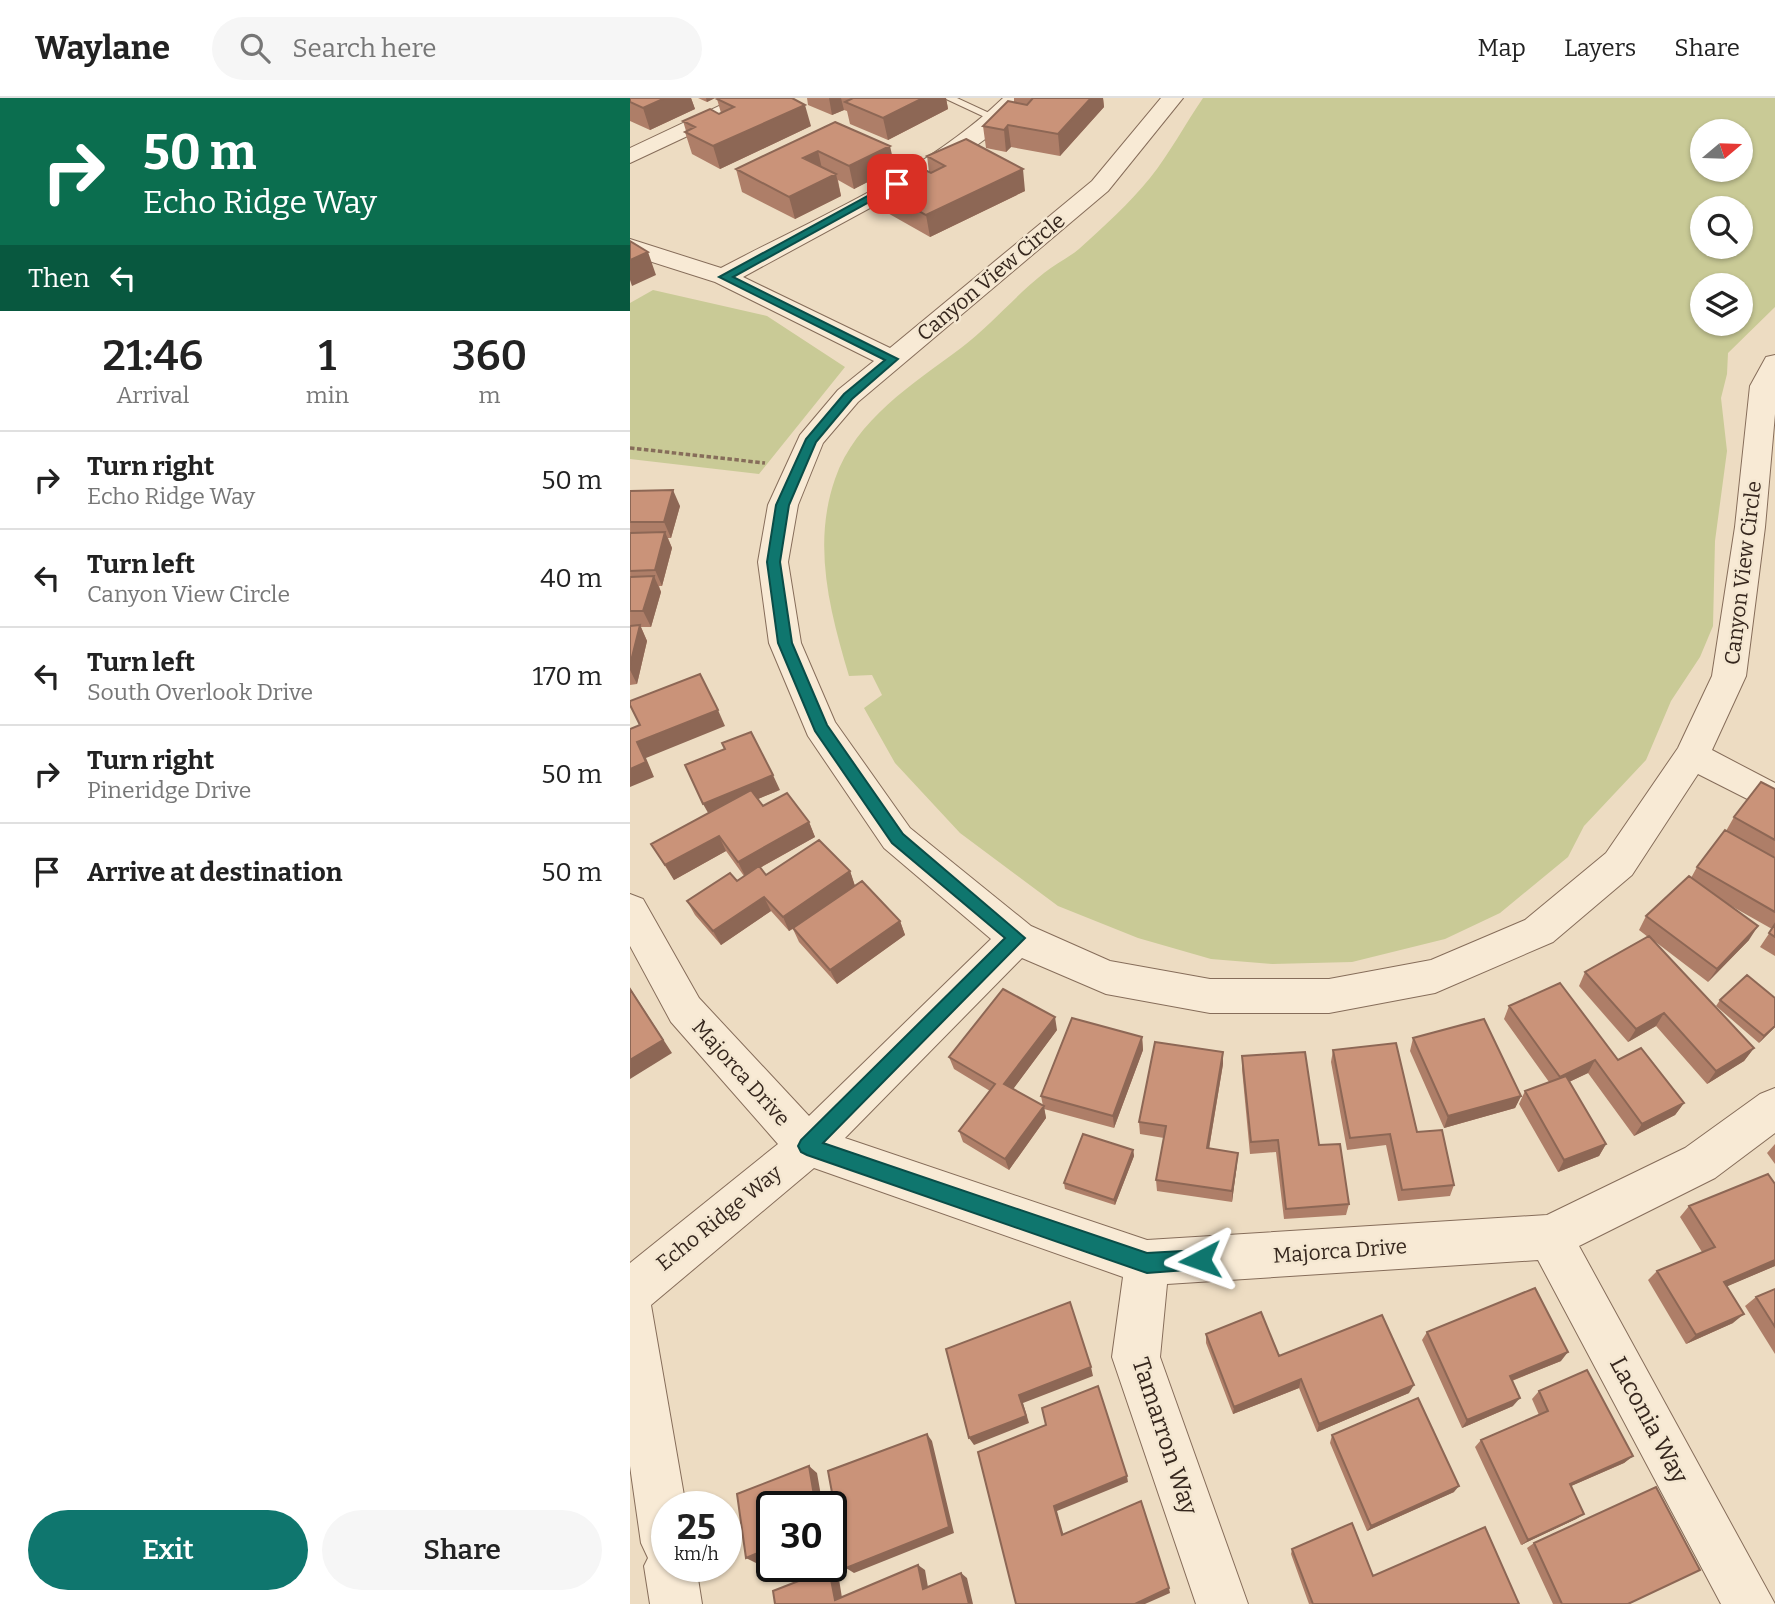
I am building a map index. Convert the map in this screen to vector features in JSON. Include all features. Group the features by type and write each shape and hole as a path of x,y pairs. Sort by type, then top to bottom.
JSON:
{"street":[{"path":"630,156 753,98"},
{"path":"724,277 943,159 995,118 1015,98"},
{"name":"Canyon View Circle","path":"1172,98 1100,186 848,396 810,441 783,505 773,562 785,643 820,727 897,838 1017,938 1106,977 1210,996 1329,996 1435,976 1539,931 1619,864 1692,755 1729,676 1750,527 1764,386 1775,363"},
{"path":"630,246 656,257 724,277 892,359"},
{"path":"1692,755 1775,799"},
{"name":"Majorca Drive","path":"630,910 685,1010 807,1146 1147,1263 1550,1237 1700,1163 1775,1108"},
{"name":"Echo Ridge Way","path":"630,1292 807,1146 1017,938"},
{"name":"Laconia Way","path":"1550,1237 1749,1604"},
{"name":"Tamarron Way","path":"1147,1263 1136,1357 1222,1604"},
{"path":"630,1311 659,1491"},
{"path":"673,1582 677,1604"}],"lane":[{"path":"948,98 995,118"}],"path":[{"path":"630,448 799,467"}],"green space":[{"path":"1203,98 1775,98 1775,307 1753,329 1753,273 1690,273 1690,336 1745,336 1728,353 1727,374 1721,398 1727,451 1715,541 1713,626 1700,657 1671,701 1646,760 1584,826 1568,857 1500,913 1445,939 1352,962 1272,964 1211,959 1138,938 1058,906 960,833 895,763 864,708 882,695 872,675 849,676 830,603 824,553 828,504 844,458 857,438 888,404 972,339 1033,282 1079,249 1116,215 1171,149"},
{"path":"653,290 767,316 845,367 759,474 630,459 630,303"}],"building":[{"path":"630,98 665,98 643,108 630,102"},
{"path":"792,98 805,105 713,146 685,132 695,127 683,121 710,109 719,114 734,107 717,99"},
{"path":"853,98 923,98 883,118 845,102"},
{"path":"1033,98 1091,98 1058,134 1008,125 1004,130 983,126 1008,101 1027,105"},
{"path":"835,122 890,146 849,166 818,151 803,158 836,174 789,197 736,169"},
{"path":"966,139 1023,169 926,215 872,184 915,165 931,173 945,166 927,156"},
{"path":"630,241 648,252 630,260"},
{"path":"673,490 664,522 630,522 630,491"},
{"path":"665,532 655,570 630,571 630,533"},
{"path":"654,576 643,611 630,611 630,577"},
{"path":"640,625 630,665 630,626"},
{"path":"700,674 718,710 637,742 646,762 630,769 630,729 640,725 630,701"},
{"path":"751,732 773,775 703,804 685,765 725,749 722,743"},
{"path":"1761,782 1775,789 1775,840 1734,817"},
{"path":"751,790 763,806 787,793 809,822 738,862 719,836 665,865 651,844"},
{"path":"1725,830 1775,858 1775,912 1697,867"},
{"path":"819,840 850,871 783,917 764,897 713,931 687,901 730,873 737,881 759,866 766,875"},
{"path":"1689,876 1758,926 1717,969 1646,916"},
{"path":"862,881 900,921 830,970 793,928"},
{"path":"1775,924 1775,937 1769,933"},
{"path":"1649,936 1754,1048 1716,1071 1664,1013 1636,1029 1585,972"},
{"path":"1747,975 1775,998 1775,1026 1764,1036 1720,1000"},
{"path":"1560,983 1618,1060 1641,1048 1684,1103 1642,1124 1595,1060 1560,1077 1509,1006"},
{"path":"630,989 663,1040 630,1060"},
{"path":"1003,989 1055,1017 1004,1084 1044,1106 1005,1159 959,1131 995,1084 949,1057"},
{"path":"1072,1018 1142,1037 1113,1116 1041,1096"},
{"path":"1484,1019 1521,1096 1448,1116 1413,1038"},
{"path":"1155,1042 1223,1052 1207,1148 1238,1153 1232,1191 1156,1180 1166,1126 1139,1122"},
{"path":"1396,1043 1417,1132 1442,1130 1454,1185 1402,1190 1390,1134 1350,1138 1333,1050"},
{"path":"1305,1052 1319,1145 1340,1144 1349,1204 1286,1209 1278,1140 1251,1142 1242,1056"},
{"path":"1566,1076 1606,1144 1564,1160 1525,1091"},
{"path":"1083,1134 1133,1150 1114,1200 1064,1183"},
{"path":"1768,1174 1775,1184 1775,1260 1724,1282 1744,1314 1696,1335 1657,1271 1715,1247 1689,1206"},
{"path":"1535,1288 1568,1352 1510,1376 1520,1398 1467,1420 1427,1332"},
{"path":"1775,1289 1775,1327 1756,1297"},
{"path":"1070,1302 1091,1367 1019,1395 1026,1416 969,1438 946,1349"},
{"path":"1261,1312 1279,1356 1382,1315 1414,1385 1319,1424 1301,1379 1234,1407 1206,1334"},
{"path":"1587,1370 1633,1456 1570,1484 1584,1514 1528,1540 1481,1440 1548,1411 1539,1391"},
{"path":"1098,1386 1127,1476 1054,1506 1062,1535 1141,1501 1169,1588 1135,1604 1016,1604 978,1452 1046,1425 1042,1408"},
{"path":"1418,1398 1459,1486 1371,1526 1332,1435"},
{"path":"927,1434 949,1527 847,1568 847,1491 832,1491 828,1471"},
{"path":"809,1466 813,1491 756,1491 756,1554 746,1558 742,1530 742,1492"},
{"path":"1656,1487 1700,1570 1628,1604 1562,1604 1534,1543"},
{"path":"1352,1523 1373,1576 1485,1527 1519,1604 1313,1604 1292,1549"},
{"path":"918,1565 923,1589 961,1573 969,1604 775,1604 773,1591 796,1582 832,1582 835,1600"}],"route":[{"path":"897,184 724,277 892,359 848,396 810,441 783,505 773,562 785,643 820,727 897,838 1017,938 807,1146 1147,1263 1200,1260"}]}
